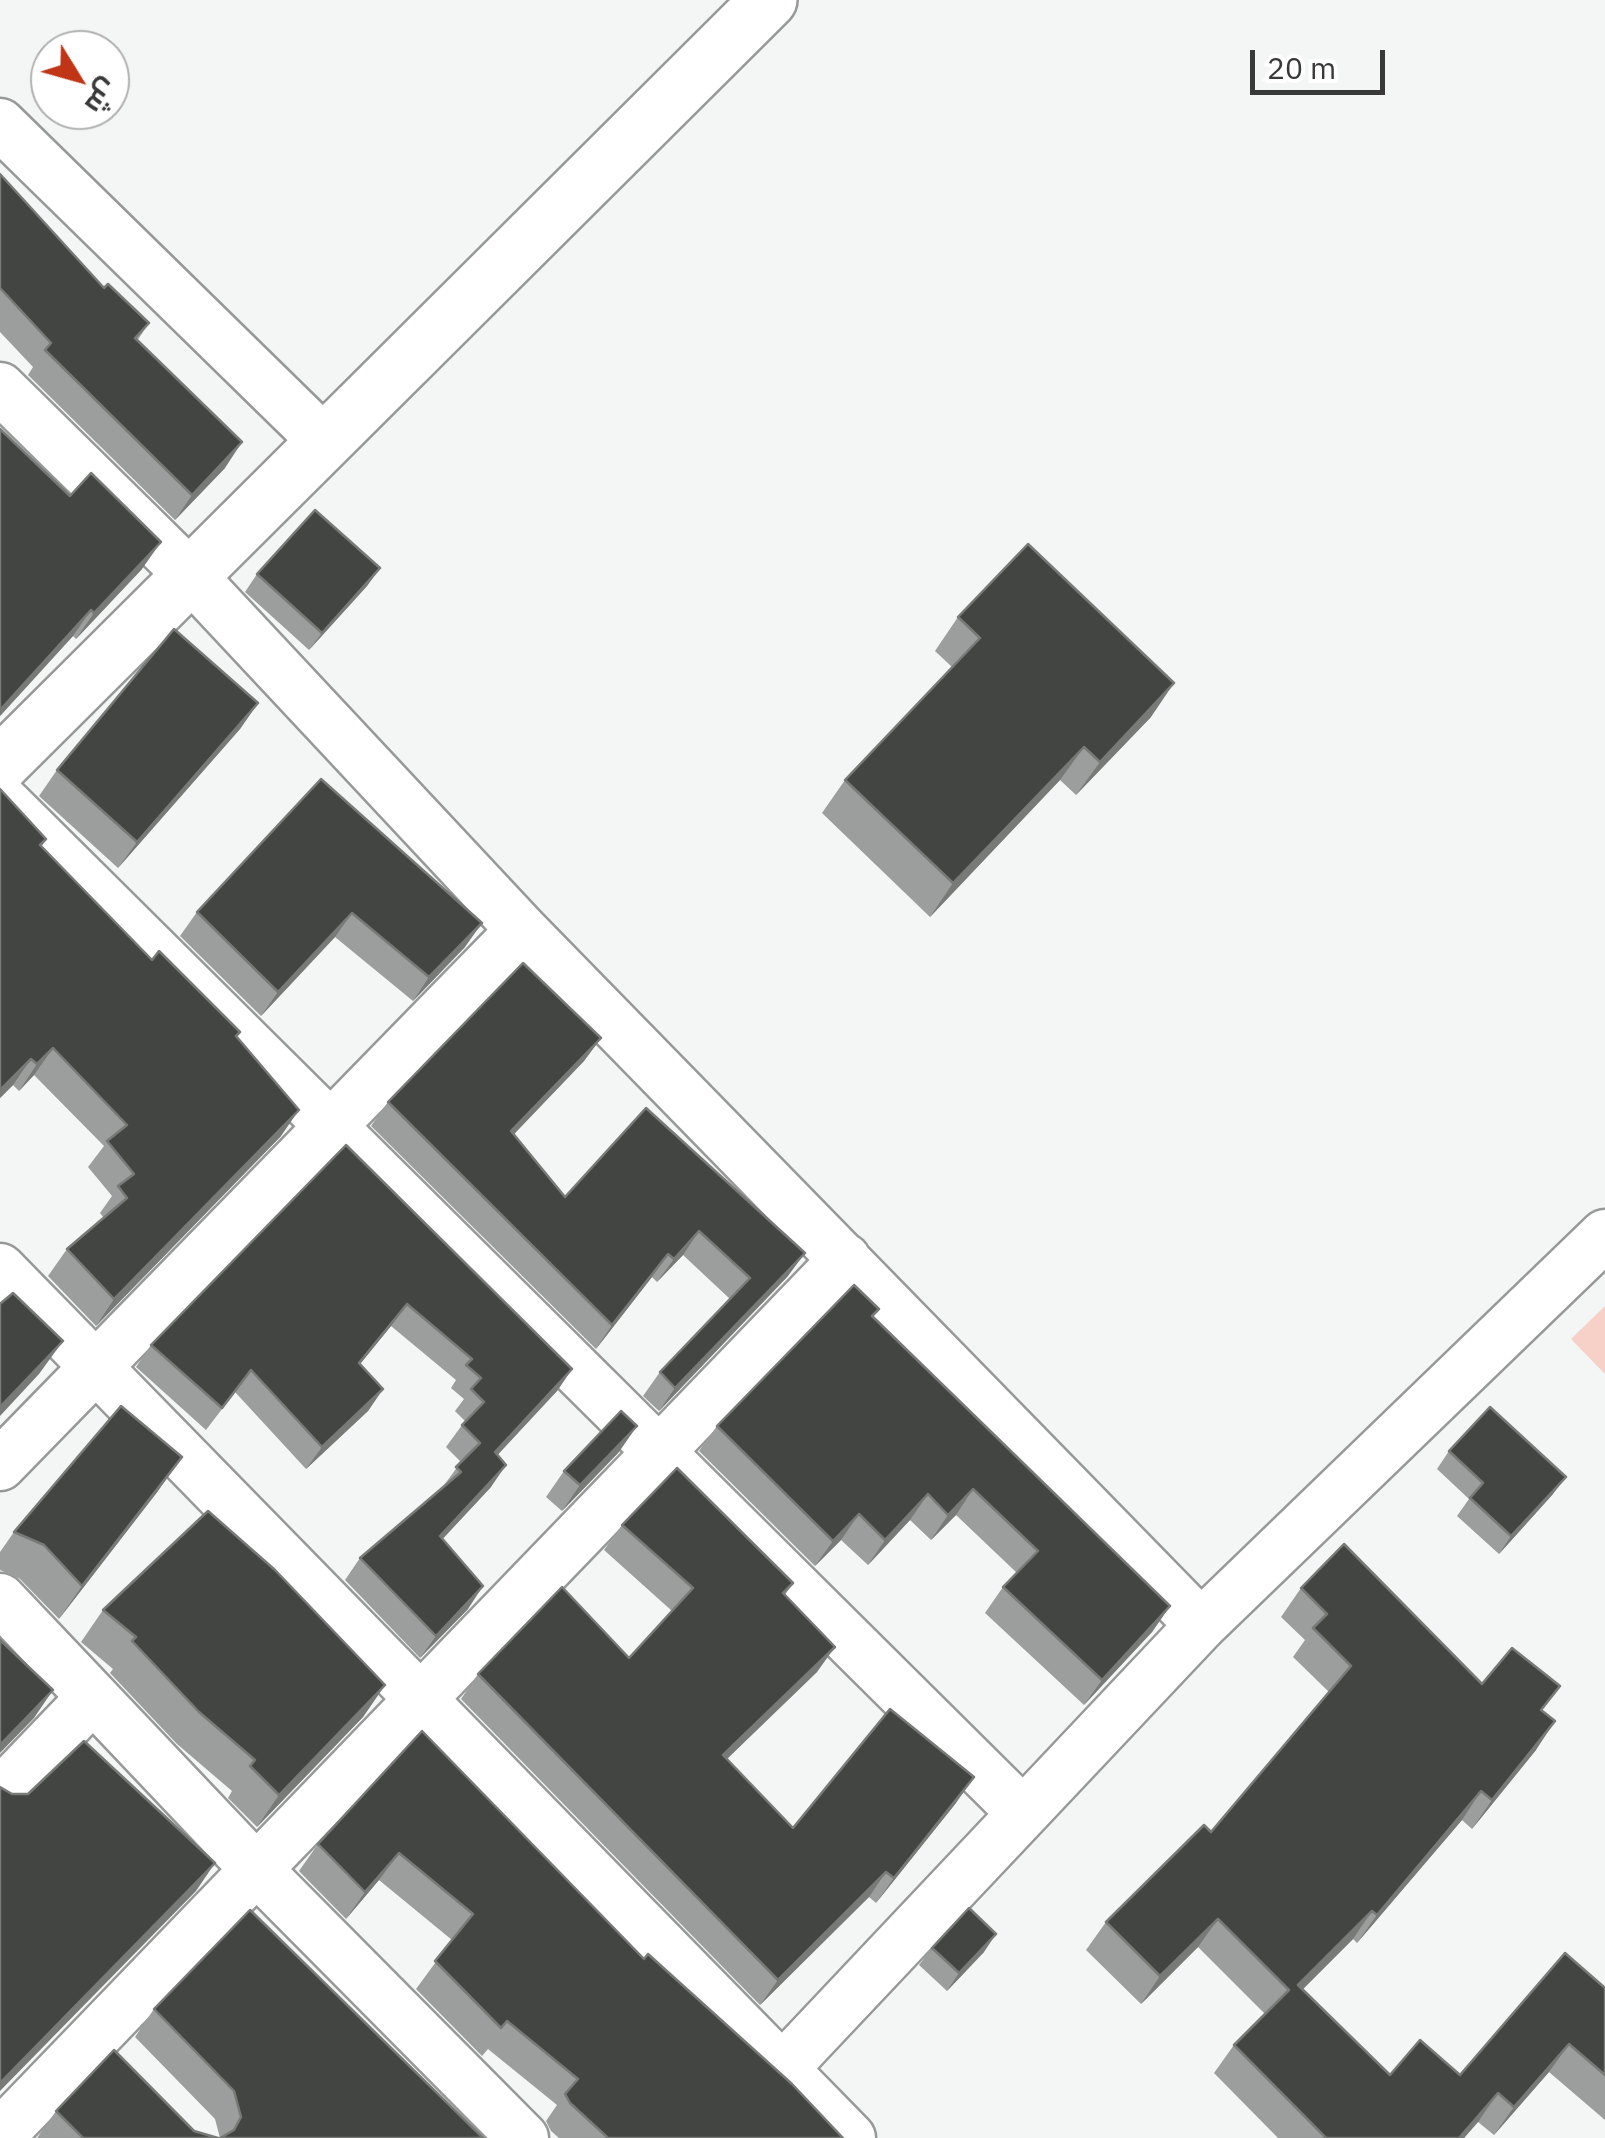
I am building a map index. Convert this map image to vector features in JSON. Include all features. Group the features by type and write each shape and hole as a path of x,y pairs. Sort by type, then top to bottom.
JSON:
{"street":[{"path":"0,765 769,0"},
{"path":"0,124 324,442"},
{"path":"0,388 190,575 522,930 1201,1625"},
{"path":"0,798 334,1124 1023,1813"},
{"path":"0,1465 98,1369 522,930"},
{"path":"782,2069 1201,1625 1605,1235"},
{"path":"0,2135 844,1260"},
{"path":"0,1268 782,2069 824,2129"},
{"path":"0,1599 257,1870 523,2138"},
{"path":"0,1794 93,1696"},
{"path":"95,2037 132,2075"}],"shaded area":[{"path":"1605,1306 1605,1374 1571,1339"}],"building":[{"path":"0,174 104,288 108,284 149,323 135,338 242,442 192,495 45,350 51,343 0,288"},
{"path":"0,429 70,496 91,473 161,542 94,613 91,610 0,710"},
{"path":"315,510 380,568 322,633 257,574"},
{"path":"1028,544 1174,683 1100,762 1084,747 953,883 845,780 980,638 958,617"},
{"path":"174,629 258,703 137,842 57,770"},
{"path":"321,779 482,923 429,977 352,913 278,992 197,912"},
{"path":"0,789 46,839 40,845 152,960 159,951 240,1032 236,1036 299,1110 114,1299 67,1249 127,1198 118,1186 134,1174 107,1141 127,1125 53,1048 37,1064 31,1059 0,1090"},
{"path":"523,963 601,1038 511,1131 565,1197 646,1108 805,1253 675,1388 660,1372 750,1278 699,1231 674,1259 668,1254 612,1325 388,1102"},
{"path":"346,1145 572,1369 495,1452 506,1465 440,1536 483,1586 436,1636 360,1558 461,1472 456,1467 480,1443 462,1425 484,1402 471,1389 481,1378 466,1365 472,1359 407,1304 359,1363 383,1389 322,1447 251,1370 222,1408 151,1345"},
{"path":"854,1285 879,1309 872,1316 1170,1606 1102,1680 1003,1587 1038,1551 973,1489 948,1515 928,1494 885,1540 859,1514 833,1541 717,1426"},
{"path":"13,1293 63,1341 0,1407 0,1304"},
{"path":"121,1406 182,1457 82,1586 44,1545 14,1532"},
{"path":"1490,1407 1566,1477 1511,1536 1470,1498 1483,1483 1449,1451"},
{"path":"621,1411 637,1426 580,1485 564,1471"},
{"path":"677,1468 793,1583 783,1593 835,1647 723,1755 793,1828 890,1709 974,1777 894,1878 886,1872 778,1980 478,1674 562,1587 629,1658 693,1588 622,1525"},
{"path":"208,1511 275,1570 385,1685 279,1795 250,1766 255,1760 199,1712 132,1641 136,1637 103,1610"},
{"path":"1344,1544 1482,1684 1512,1648 1560,1686 1541,1710 1555,1721 1492,1800 1481,1791 1377,1915 1372,1911 1298,1985 1390,2075 1420,2040 1460,2075 1565,1953 1605,1988 1605,2075 1569,2044 1514,2107 1498,2093 1459,2138 1326,2138 1234,2045 1289,1990 1218,1919 1160,1976 1106,1922 1204,1825 1211,1832 1351,1666 1313,1628 1327,1614 1301,1588"},
{"path":"0,1640 53,1690 0,1745"},
{"path":"422,1731 644,1959 648,1954 792,2084 843,2138 608,2138 570,2103 565,2094 578,2079 507,2021 501,2028 435,1961 473,1914 399,1853 365,1892 318,1844"},
{"path":"84,1741 215,1863 0,2083 0,1787 12,1794 28,1794"},
{"path":"969,1908 996,1934 959,1973 932,1948"},
{"path":"250,1910 483,2138 220,2138 234,2130 241,2117 234,2091 154,2009"},
{"path":"114,2050 194,2131 218,2138 83,2138 56,2111"}]}
